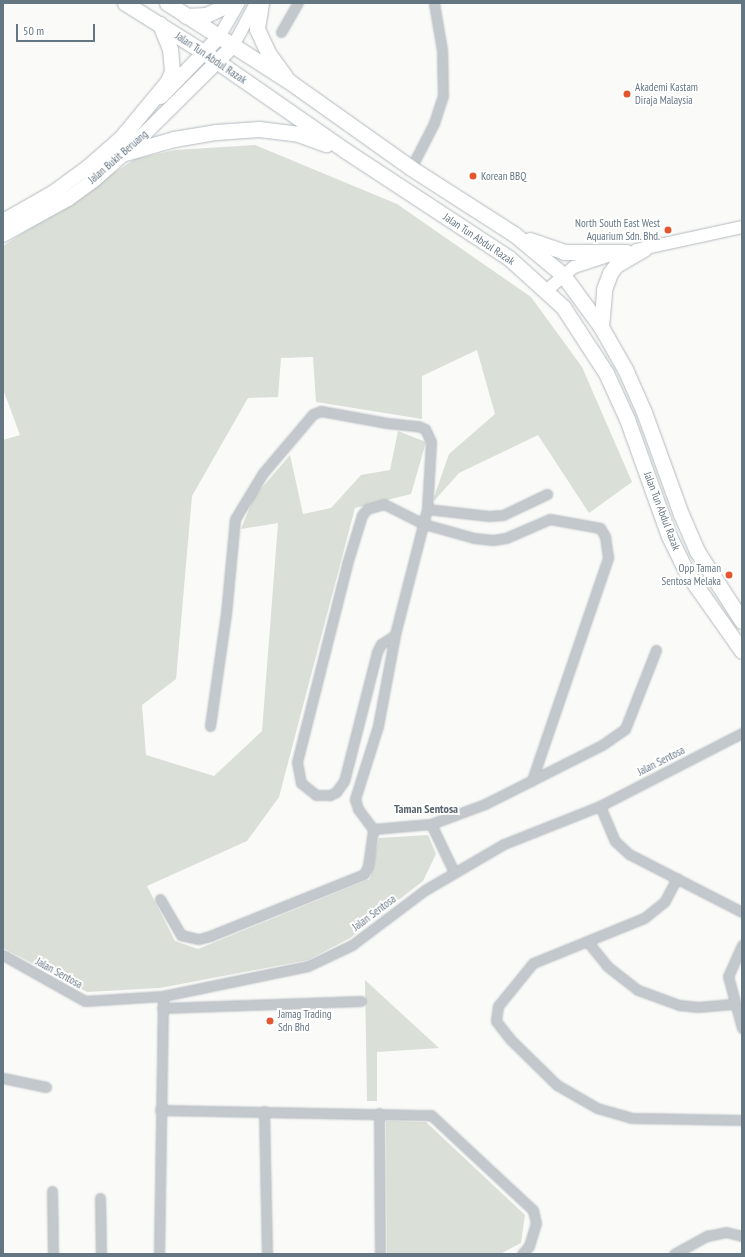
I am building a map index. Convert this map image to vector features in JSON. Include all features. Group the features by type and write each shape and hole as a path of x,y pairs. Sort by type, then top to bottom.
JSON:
{"highway":[{"name":"Jalan Tun Abdul Razak","path":"125,3 219,62 346,152 509,258 546,291 577,326 606,373 627,419 669,536 687,573 742,651"},
{"name":"Jalan Tun Abdul Razak","path":"167,3 290,82 410,168 514,234 563,275 601,327 625,368 644,412 681,514 697,551 742,620"},
{"path":"186,16 206,14 232,3"},
{"path":"261,3 257,24 261,41 290,82"},
{"path":"123,146 168,81 172,71 170,49 160,24"},
{"path":"123,146 216,132 259,129 298,134 346,152"},
{"path":"514,234 564,252 626,252"},
{"path":"601,327 604,289 610,273 616,265 644,249"}],"main road":[{"path":"219,37 239,3"},
{"path":"233,46 256,3"},
{"name":"Jalan Bukit Beruang","path":"3,221 54,192 123,146 219,37"},
{"name":"Jalan Bukit Beruang","path":"3,235 68,199 123,146 219,62 233,46"},
{"path":"546,291 563,275 584,262 742,227"}],"street":[{"path":"281,32 298,3"},
{"path":"410,168 434,123 443,96 442,50 434,3"},
{"path":"160,899 181,935 199,939 210,936 364,874 368,866 372,829 358,808 356,799 378,726 395,635 428,509 431,442 425,429 418,426 387,423 330,411 313,414 263,473 235,519 226,614 210,726"},
{"path":"428,509 489,516 503,514 547,494"},
{"path":"395,635 381,644 377,652 341,787 330,795 316,795 301,783 297,762 347,564 362,515 372,506 384,504 424,524 474,538 493,540 506,538 550,519 600,528 605,536 608,558 532,780"},
{"path":"372,829 431,824 485,804 602,745 625,728 656,650"},
{"name":"Jalan Sentosa","path":"3,956 85,1000 163,996 308,966 326,959 352,945 425,890 504,844 600,806 741,732"},
{"path":"600,806 621,848 742,912"},
{"path":"431,824 454,872"},
{"path":"677,878 664,902 654,912 644,918 533,963 526,969 498,1006 496,1021 500,1028 557,1084 578,1099 618,1116 742,1120"},
{"path":"587,941 607,966 644,992 679,1005 698,1007 735,1004"},
{"path":"742,945 728,976 742,1028"},
{"path":"159,1254 160,1110 163,996"},
{"path":"162,1008 362,1001"},
{"path":"3,1078 46,1087"},
{"path":"160,1110 431,1115 533,1210 536,1223 529,1246 522,1254"},
{"path":"264,1111 267,1254"},
{"path":"379,1113 380,1254"},
{"path":"52,1191 53,1254"},
{"path":"100,1198 100,1254"},
{"path":"674,1254 707,1236 726,1232 742,1236"}],"shaded area":[{"path":"255,145 397,204 531,297 582,367 632,482 589,513 538,435 459,473 434,501 434,497 449,454 495,414 477,350 422,376 422,419 316,402 313,357 281,358 278,397 248,398 192,496 176,679 142,705 146,755 214,776 262,731 278,523 241,529 254,497 290,455 303,514 331,508 361,475 390,470 398,431 426,442 411,494 355,508 279,797 247,841 147,886 175,941 198,949 370,879 379,838 428,835 436,854 423,881 350,938 308,960 160,988 87,992 3,948 3,440 20,435 3,389 3,246 135,159 175,150"},
{"path":"365,980 439,1048 377,1052 377,1101 367,1101"},
{"path":"386,1121 426,1122 525,1215 521,1243 500,1254 387,1254"}],"place":[{"name":"Akademi Kastam Diraja Malaysia","path":"627,94"},
{"name":"Korean BBQ","path":"473,176"},
{"name":"North South East West Aquarium Sdn. Bhd.","path":"668,230"},
{"name":"Opp Taman Sentosa Melaka","path":"729,575"},
{"name":"Jamag Trading Sdn Bhd","path":"270,1021"}],"district":[{"name":"Taman Sentosa","path":"426,809"}]}
